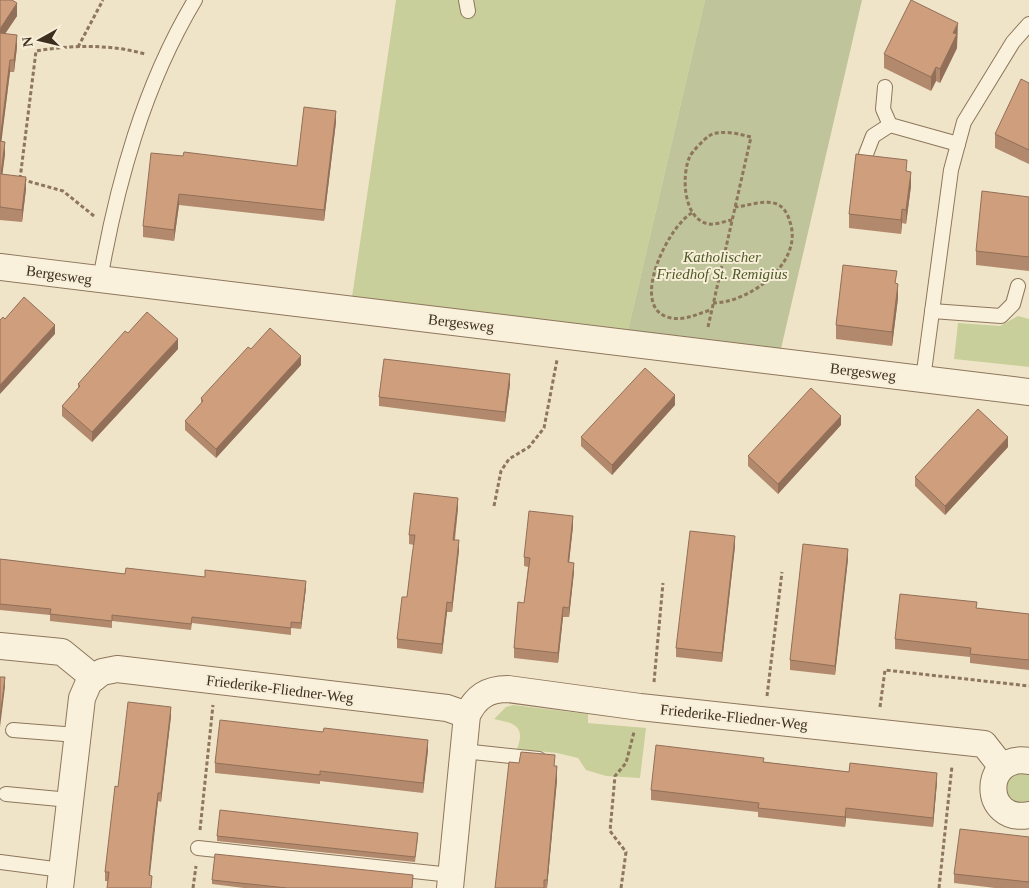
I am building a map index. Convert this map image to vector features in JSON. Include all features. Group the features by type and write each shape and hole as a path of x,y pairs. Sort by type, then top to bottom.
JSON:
{"street":[{"name":"Bergesweg","path":"0,267 1029,392"},
{"path":"0,646 62,652 94,678 85,687 82,698 61,879"},
{"name":"Friederike-Fliedner-Weg","path":"94,678 102,672 117,669 447,708 467,716"},
{"name":"Friederike-Fliedner-Weg","path":"450,881 467,716 476,700 490,690 498,689 646,708 984,744 1002,767"},
{"path":"1029,761 1019,760 1002,767 996,774 993,783 996,801 1010,814 1018,816 1029,815"}],"lane":[{"path":"100,280 111,225 134,133 180,25 195,0"},
{"path":"922,379 951,170 964,122 1012,42 1029,24"},
{"path":"885,87 882,109 890,125 958,144"},
{"path":"866,154 873,136 890,125"},
{"path":"932,311 1001,316 1013,304 1018,286"},
{"path":"13,730 77,735"},
{"path":"463,750 554,761"},
{"path":"6,794 70,800"},
{"path":"198,848 450,881"},
{"path":"0,862 61,879"}],"path":[{"path":"78,47 103,0"},
{"path":"111,225 103,222 63,191 20,179 36,51 65,46 136,51 164,60"},
{"path":"702,352 751,137 719,133 709,136 691,156 686,175 686,190 692,213 708,224 732,220"},
{"path":"713,303 737,300 757,289 780,267 793,242 792,226 787,212 777,204 756,203 735,207"},
{"path":"692,213 684,217 660,254 653,277 651,298 661,315 668,318 685,318 712,310"},
{"path":"494,506 501,471 509,459 529,447 544,428 562,335"},
{"path":"764,720 782,572"},
{"path":"621,888 626,852 610,831 614,776 626,763 646,708 663,583"},
{"path":"876,732 885,670 1029,686"},
{"path":"193,888 216,682"},
{"path":"939,888 955,741"}],"green space":[{"path":"396,0 705,0 627,335 352,297"},
{"name":"Katholischer Friedhof St. Remigius","path":"705,0 862,0 780,353 627,335"},
{"path":"1018,316 1029,319 1029,367 954,359 958,323 1000,326"},
{"path":"513,705 588,714 588,723 646,728 640,778 606,776 586,770 578,758 557,753 517,749 520,735 519,730 512,724 494,719 506,707"},
{"path":"1029,772 1029,803 1019,806 1005,797 1004,780 1010,773"}],"building":[{"path":"0,0 12,0 17,3 0,29"},
{"path":"911,0 958,23 953,33 957,34 940,69 936,67 931,77 884,54"},
{"path":"0,33 17,35 14,60 10,60 0,140"},
{"path":"1021,79 1029,83 1029,150 995,134"},
{"path":"304,107 336,111 324,210 179,194 174,230 143,226 151,153 183,156 184,152 297,166"},
{"path":"0,141 5,142 1,174 26,177 22,210 0,207"},
{"path":"856,154 907,160 906,171 911,172 906,210 902,209 901,220 849,214"},
{"path":"982,191 1029,197 1029,257 976,251"},
{"path":"843,265 897,271 895,283 898,284 892,332 836,325"},
{"path":"24,297 55,325 0,385 0,320 3,317 5,319"},
{"path":"147,312 178,339 92,432 62,406 80,386 78,384 125,331 128,333"},
{"path":"270,328 301,356 216,449 185,421 203,401 201,398 248,347 251,349"},
{"path":"384,359 510,374 505,412 379,397"},
{"path":"645,368 675,395 612,465 581,437"},
{"path":"811,388 841,416 778,484 748,456"},
{"path":"978,409 1008,437 945,506 915,477"},
{"path":"414,493 458,498 453,540 459,540 452,603 447,602 442,644 397,639 402,597 407,597 415,535 409,535"},
{"path":"529,511 573,516 568,562 574,563 569,608 563,607 558,653 514,648 518,602 524,603 530,558 524,557"},
{"path":"690,531 735,536 722,653 676,648"},
{"path":"803,544 848,549 835,666 790,660"},
{"path":"0,559 125,574 126,568 205,577 205,570 306,581 301,623 291,622 291,628 192,617 191,624 112,615 112,621 50,614 51,609 0,604"},
{"path":"900,594 977,602 976,608 1029,614 1029,660 970,654 971,648 895,639"},
{"path":"0,677 5,677 0,718"},
{"path":"128,702 171,707 161,793 158,793 153,834 149,875 152,876 151,888 107,888 109,872 105,872 115,786 118,787"},
{"path":"220,720 323,732 324,728 428,740 423,783 320,771 320,775 215,763"},
{"path":"656,745 764,758 763,762 849,772 850,763 937,773 933,818 846,808 845,817 758,808 759,803 651,790"},
{"path":"521,752 555,755 554,766 557,766 547,880 544,880 544,888 495,888 509,762 519,763"},
{"path":"220,810 418,833 415,857 217,836"},
{"path":"960,829 1029,837 1029,882 954,874"},
{"path":"215,854 413,875 412,888 287,888 212,880"}]}
